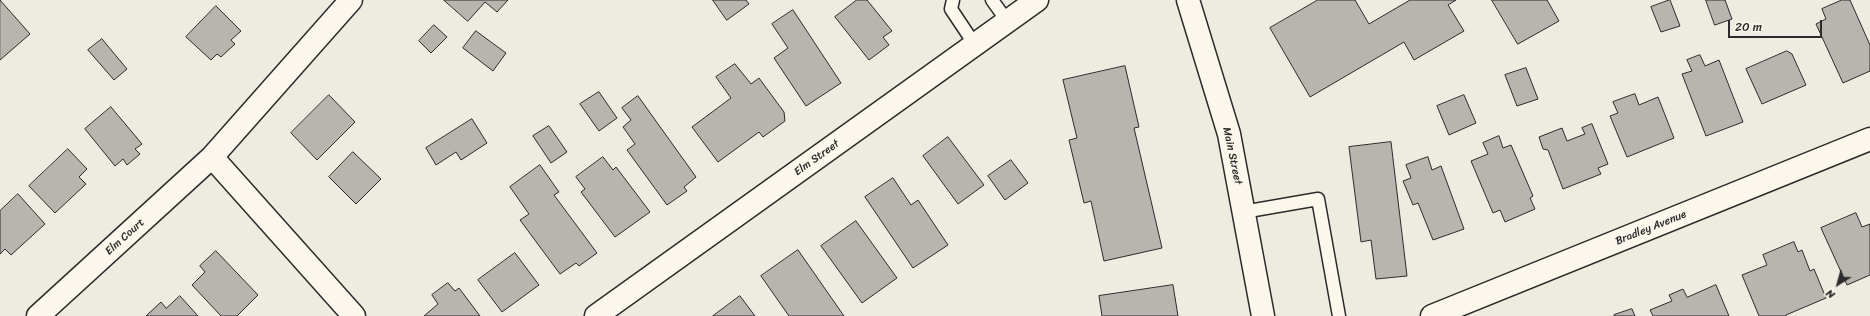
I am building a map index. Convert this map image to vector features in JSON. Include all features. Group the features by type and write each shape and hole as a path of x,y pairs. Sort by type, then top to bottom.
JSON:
{"street":[{"name":"Elm Court","path":"38,316 212,157 351,0"},
{"name":"Elm Street","path":"596,316 1037,0"},
{"name":"Main Street","path":"1188,0 1229,134 1263,316"},
{"name":"Bradley Avenue","path":"1432,316 1870,139"},
{"path":"212,157 354,316"}],"lane":[{"path":"953,0 951,9 975,45"},
{"path":"992,0 1007,21"},
{"path":"1243,212 1318,198 1339,316"}],"building":[{"path":"0,0 30,34 0,60"},
{"path":"444,0 508,0 497,12 485,2 468,21"},
{"path":"713,0 746,0 749,4 727,20"},
{"path":"857,0 867,0 892,31 883,37 889,45 869,60 835,17"},
{"path":"1318,0 1355,0 1369,24 1410,0 1456,0 1448,5 1464,31 1414,60 1404,42 1310,97 1270,28"},
{"path":"1492,0 1547,0 1559,21 1518,44"},
{"path":"1670,0 1680,26 1661,32 1651,7"},
{"path":"1706,0 1725,0 1732,19 1715,25"},
{"path":"1842,0 1850,0 1870,45 1870,71 1843,83 1816,24 1826,19 1822,9"},
{"path":"216,6 241,31 231,40 235,44 221,57 217,54 211,60 186,37"},
{"path":"793,10 841,83 806,106 774,58 788,48 772,24"},
{"path":"434,25 447,37 431,53 419,41"},
{"path":"476,31 506,53 493,71 463,48"},
{"path":"102,39 127,69 114,80 88,50"},
{"path":"1787,51 1792,54 1806,85 1762,104 1746,69"},
{"path":"1700,55 1705,66 1719,60 1743,122 1706,136 1682,74 1692,71 1687,60"},
{"path":"735,64 751,84 759,78 784,112 785,121 763,137 759,132 718,162 692,127 731,98 716,77"},
{"path":"1125,66 1139,127 1134,128 1162,248 1104,261 1091,201 1084,203 1069,140 1077,138 1063,80"},
{"path":"1526,68 1538,99 1517,106 1505,75"},
{"path":"599,92 617,118 599,131 580,104"},
{"path":"1635,94 1639,105 1658,97 1674,138 1627,157 1610,116 1618,113 1613,102"},
{"path":"329,95 355,122 317,160 291,133"},
{"path":"1464,95 1476,123 1449,135 1437,106"},
{"path":"638,96 696,177 684,187 687,191 667,205 627,150 635,144 623,127 631,120 622,108"},
{"path":"111,107 142,144 135,149 140,154 127,165 123,159 115,166 85,129"},
{"path":"472,119 487,143 461,160 456,152 436,165 426,148"},
{"path":"1592,124 1608,164 1598,168 1601,174 1563,189 1548,150 1543,149 1539,137 1562,128 1567,141 1585,134 1582,128"},
{"path":"549,126 567,152 551,163 533,136"},
{"path":"1499,136 1503,148 1511,145 1533,196 1530,198 1535,209 1505,222 1500,210 1493,213 1471,161 1488,154 1483,143"},
{"path":"948,137 984,185 958,204 923,156"},
{"path":"1391,142 1407,276 1376,279 1371,240 1361,242 1349,147"},
{"path":"68,149 87,169 79,177 86,184 55,213 29,186"},
{"path":"353,152 381,179 356,204 329,177"},
{"path":"603,157 613,170 616,167 650,212 615,237 581,192 585,189 576,177"},
{"path":"1428,157 1432,170 1441,166 1464,229 1433,240 1418,203 1413,205 1403,181 1411,178 1406,165"},
{"path":"1011,160 1028,183 1005,200 988,176"},
{"path":"540,165 559,192 554,195 597,253 579,266 576,263 560,274 520,220 529,214 510,187"},
{"path":"893,178 911,205 918,200 948,245 913,268 865,197"},
{"path":"18,194 45,224 11,255 5,249 0,254 0,211"},
{"path":"1856,213 1862,227 1870,224 1870,275 1847,285 1821,228"},
{"path":"856,221 897,278 862,303 821,246"},
{"path":"1794,242 1798,252 1802,250 1810,271 1814,269 1826,298 1786,316 1759,316 1742,275 1767,265 1763,255"},
{"path":"798,250 844,316 789,316 761,276"},
{"path":"216,251 258,295 237,316 221,316 192,285 205,272 200,266"},
{"path":"515,253 539,285 502,312 478,280"},
{"path":"448,283 455,291 459,288 480,316 424,316 438,304 432,295"},
{"path":"1173,285 1178,316 1102,316 1099,296"},
{"path":"1716,285 1729,316 1653,316 1650,310 1672,301 1669,295 1683,289 1687,297"},
{"path":"180,296 198,316 146,316 161,302 166,308"},
{"path":"740,296 755,316 713,316"},
{"path":"1632,309 1635,316 1614,316 1614,315"}]}
